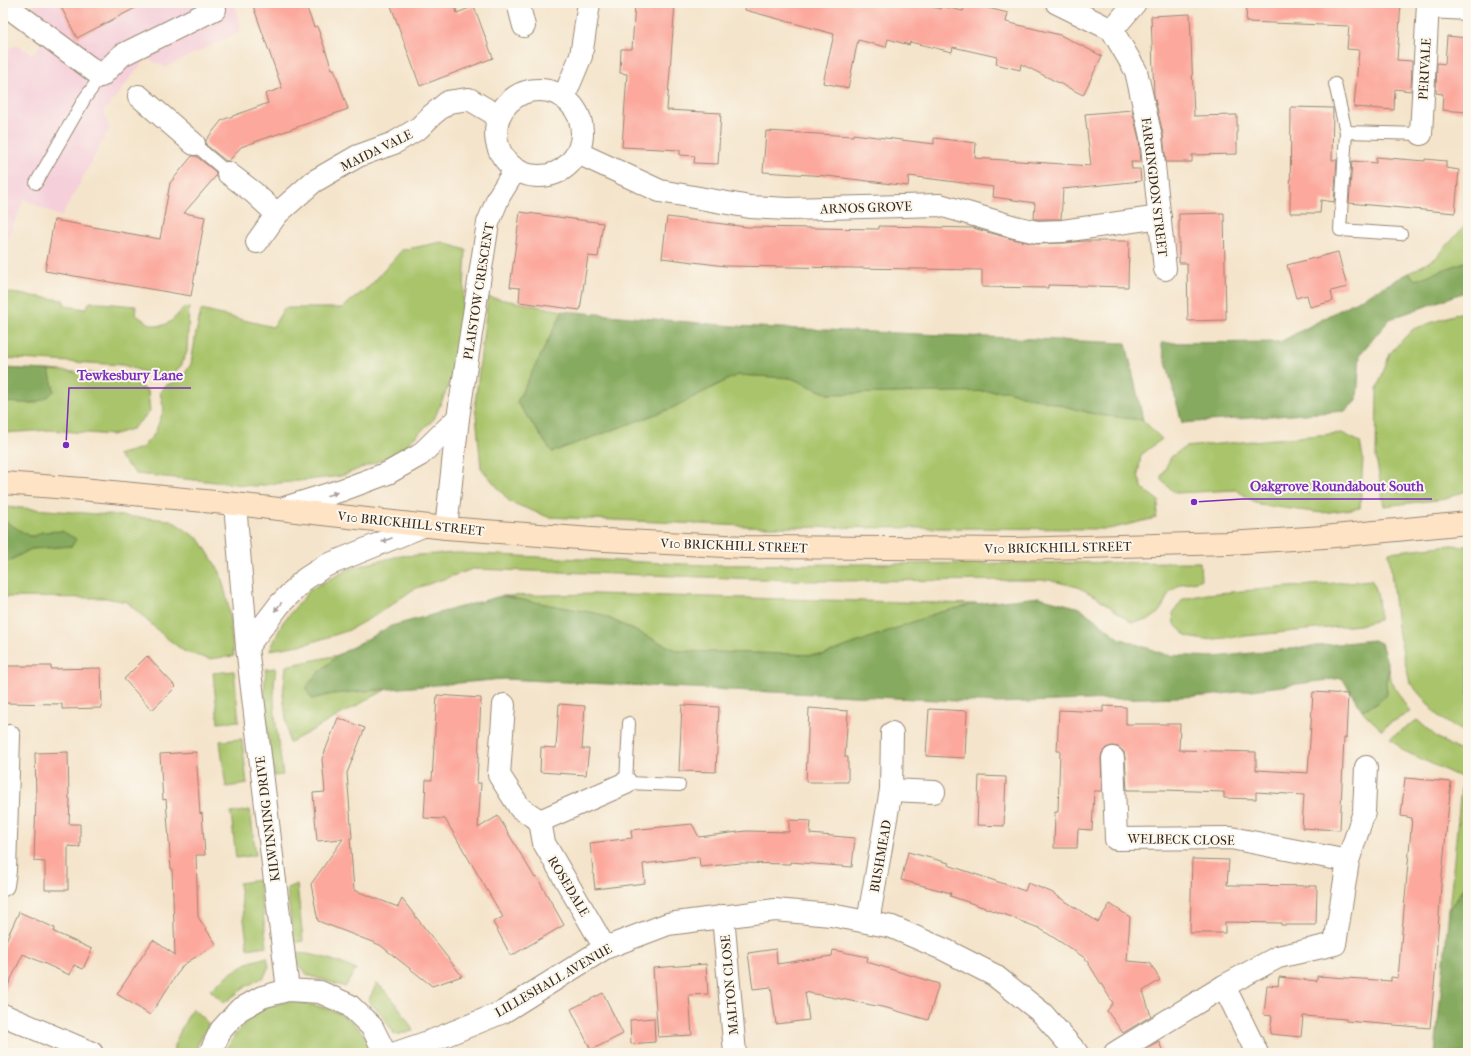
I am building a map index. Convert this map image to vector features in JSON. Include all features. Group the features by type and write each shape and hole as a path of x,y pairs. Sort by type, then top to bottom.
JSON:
{"street":[{"path":"518,3 524,26"},
{"path":"564,97 581,56 590,3"},
{"path":"1057,3 1112,30 1135,3"},
{"name":"PERIVALE","path":"1421,134 1428,7"},
{"path":"13,12 101,76 122,55 215,9"},
{"name":"FARRINGDON STREET","path":"1112,30 1136,71 1151,137 1165,269"},
{"path":"539,89 552,91 564,97 573,105 579,116 582,128 582,141 578,153 569,165 557,173 543,177 529,176 515,170 504,160 497,146 495,131 498,116 505,105 515,96 527,91 539,89"},
{"path":"139,96 194,144"},
{"name":"MAIDA VALE","path":"257,242 277,214 313,182 358,156 394,143 419,128 448,102 468,99 498,116"},
{"name":"ARNOS GROVE","path":"578,153 660,191 750,207 788,209 940,205 1037,232 1063,231 1160,217"},
{"name":"PLAISTOW CRESCENT","path":"446,528 458,418 488,223 499,196 515,170"},
{"path":"228,173 253,192 277,214"},
{"path":"281,509 342,490 388,473 420,455 458,418"},
{"name":"V10 BRICKHILL STREET","path":"3,483 235,504 446,528 605,540 739,547 990,549 1228,543 1324,537 1468,522"},
{"name":"KILWINNING DRIVE","path":"235,504 247,647 288,990"},
{"path":"247,647 280,604 305,579 325,566 423,526"},
{"path":"504,705 500,775 520,808 540,821 626,783"},
{"name":"BUSHMEAD","path":"868,922 891,790 892,733"},
{"path":"3,885 5,871 9,736"},
{"name":"WELBECK CLOSE","path":"1113,758 1116,839 1231,838 1348,861"},
{"path":"1115,1053 1224,986 1278,957 1335,944 1348,861 1364,812 1366,767"},
{"path":"891,790 934,792"},
{"name":"ROSEDALE","path":"540,821 544,843 606,948"},
{"name":"LILLESHALL AVENUE","path":"396,1053 434,1040 503,1012 606,948 668,924 775,910 831,915 892,926 945,950 994,975 1042,1013 1077,1053"},
{"name":"MALTON CLOSE","path":"723,916 735,1053"},
{"path":"1224,986 1257,1053"},
{"path":"210,1053 221,1030 240,1010 262,997 288,990 320,992 349,1005 372,1027 385,1053"},
{"path":"3,1015 92,1053"}],"lane":[{"path":"1428,7 1468,14"},
{"path":"36,183 85,98 101,76"},
{"path":"1335,84 1346,132 1340,230 1401,234"},
{"path":"1346,132 1421,134"},
{"path":"194,144 228,173"},
{"path":"629,723 626,783 679,785"}],"shaded area":[{"path":"34,3 234,3 240,23 239,32 166,67 146,58 104,112 110,128 61,217 24,199 8,239 3,263 3,49 17,46 33,54 54,28 43,19 34,7"}],"green space":[{"path":"1468,222 1468,261 1415,280 1409,273 1436,258"},
{"path":"442,242 466,250 462,327 451,380 434,419 397,454 341,476 255,486 136,474 117,455 142,448 155,433 164,409 160,393 165,386 184,375 191,364 201,310 273,327 284,308 342,308 371,285 402,250"},
{"path":"1468,261 1468,291 1390,319 1360,354 1357,400 1345,411 1182,423 1161,343 1280,342 1409,273 1415,280"},
{"path":"3,292 63,300 66,306 85,309 90,302 136,306 135,314 150,324 162,326 172,320 184,307 189,308 187,352 181,366 172,374 153,375 123,365 3,358"},
{"path":"488,297 563,311 517,402 552,452 670,409 737,375 791,378 828,394 1006,391 1098,415 1143,420 1162,439 1141,455 1138,475 1143,489 1159,501 1156,518 1109,529 767,527 548,517 510,502 481,468 475,404"},
{"path":"1468,310 1468,490 1446,499 1384,506 1376,457 1377,389 1390,353 1413,329"},
{"path":"563,311 734,326 1126,343 1143,420 1098,415 1006,391 828,394 791,378 737,375 670,409 552,452 517,402"},
{"path":"3,368 49,370 54,391 43,400 37,402 3,402"},
{"path":"49,370 113,375 132,380 148,392 150,412 132,429 112,435 50,430 3,433 3,402 35,403 54,391"},
{"path":"1342,433 1360,442 1363,458 1360,508 1322,513 1260,505 1236,490 1175,493 1160,479 1171,457 1185,447"},
{"path":"3,507 171,520 200,540 220,572 228,603 234,656 209,659 185,652 164,636 127,602 105,598 3,597 3,564 31,549 72,546 42,532 34,536 28,536 3,520"},
{"path":"3,520 29,536 34,536 42,532 62,531 76,539 72,546 31,549 3,564"},
{"path":"1451,545 1468,546 1468,735 1440,718 1410,683 1397,627 1389,552"},
{"path":"456,553 704,565 1200,562 1201,580 1181,584 1169,593 1160,612 1149,620 1131,622 1098,598 1078,587 1049,580 817,581 473,569 414,589 376,615 347,631 306,644 270,650 283,622 311,589 351,568 399,556"},
{"path":"1371,580 1377,593 1379,620 1359,625 1204,640 1188,637 1174,624 1173,613 1183,599 1207,594"},
{"path":"594,594 975,604 937,613 823,655 678,651 600,614 501,596"},
{"path":"501,596 600,614 678,651 823,655 937,613 975,604 1039,597 1080,608 1119,638 1167,655 1215,657 1373,640 1381,643 1389,669 1386,682 1387,694 1377,703 1362,710 1342,678 1207,696 998,703 504,679 332,694 312,699 306,689 312,679 338,655 391,626"},
{"path":"338,655 312,679 312,699 332,694 387,689 289,743 283,695 286,666"},
{"path":"276,668 274,694 277,735 283,775 274,776 266,722 264,696 266,669"},
{"path":"1389,669 1392,683 1410,712 1385,726 1382,730 1362,710 1377,703 1387,694 1386,682"},
{"path":"234,671 239,721 218,723 213,673"},
{"path":"1417,720 1438,738 1468,756 1468,882 1449,910 1462,778 1404,751 1390,738"},
{"path":"242,739 247,784 226,787 220,741"},
{"path":"250,810 256,855 236,858 231,813"},
{"path":"259,880 267,946 248,949 239,883"},
{"path":"1468,882 1468,1053 1435,1053 1449,910"},
{"path":"297,884 303,941 293,943 287,888"},
{"path":"294,953 326,958 356,970 345,987 308,975 299,967"},
{"path":"267,957 269,966 264,977 247,986 224,1003 210,990 231,973 247,963"},
{"path":"377,983 397,1005 413,1031 395,1035 382,1015 368,1001"},
{"path":"290,1001 329,1009 340,1014 359,1029 367,1040 373,1053 226,1053 237,1032 255,1014 269,1006"},
{"path":"192,1008 209,1024 193,1053 173,1053 177,1038"}],"building":[{"path":"59,3 145,3 77,38"},
{"path":"252,3 305,3 314,27 317,26 348,109 241,147 229,161 226,161 206,145 206,140 222,120 268,103 265,94 282,88"},
{"path":"390,3 454,3 457,13 474,6 493,58 420,86"},
{"path":"635,3 675,3 667,110 721,113 718,164 694,163 695,156 680,155 680,150 622,147 627,74 620,73 621,49 632,49"},
{"path":"746,3 915,3 940,9 941,6 963,11 965,3 968,3 1008,13 1006,22 1060,35 1102,56 1083,95 1021,64 1020,70 996,64 997,57 953,47 952,52 910,42 909,45 888,39 886,47 858,40 848,88 823,83 834,34 745,10"},
{"path":"1247,3 1401,3 1397,60 1412,61 1411,91 1395,89 1394,110 1354,107 1359,50 1347,49 1349,26 1246,22"},
{"path":"1190,14 1194,116 1237,115 1237,154 1192,155 1192,162 1166,162 1163,134 1154,95 1151,16"},
{"path":"1447,36 1468,38 1468,112 1442,110 1443,94 1436,93 1437,63 1445,64"},
{"path":"1291,107 1333,108 1332,160 1337,160 1334,202 1321,200 1320,213 1290,213"},
{"path":"1132,110 1139,139 1141,162 1131,162 1132,169 1140,169 1141,181 1063,189 1061,219 1034,219 1035,203 993,197 994,187 909,176 908,186 827,176 763,172 766,131 853,136 853,134 934,144 934,138 976,143 975,158 1091,166 1085,114"},
{"path":"192,156 196,156 216,172 216,176 184,213 205,217 191,296 45,271 54,220 160,239 170,183"},
{"path":"1376,157 1446,161 1446,168 1459,170 1455,213 1349,203 1352,161 1376,163"},
{"path":"520,212 603,223 598,257 588,256 580,310 519,302 520,288 510,287"},
{"path":"1224,213 1226,320 1188,321 1187,263 1179,263 1179,214"},
{"path":"667,217 747,227 879,229 879,226 973,228 1012,239 1037,244 1084,241 1129,241 1128,287 1048,285 1048,288 982,287 982,270 725,266 662,258"},
{"path":"1338,252 1347,287 1331,291 1333,301 1310,307 1307,295 1296,298 1287,265"},
{"path":"147,656 176,687 152,710 124,679"},
{"path":"3,666 51,666 51,669 101,668 102,708 62,709 62,704 3,703"},
{"path":"1313,692 1348,694 1346,738 1344,738 1340,830 1302,828 1304,795 1256,792 1256,799 1224,798 1224,792 1127,790 1124,752 1118,747 1112,746 1106,748 1102,753 1102,791 1094,791 1092,830 1078,829 1077,848 1054,848 1055,812 1058,812 1060,751 1057,751 1059,710 1103,712 1103,706 1126,707 1126,724 1180,724 1179,750 1256,752 1256,770 1308,773"},
{"path":"437,695 481,698 477,783 481,783 478,828 498,816 535,878 537,877 564,925 511,956 493,922 503,917 445,819 424,818 426,780 432,780"},
{"path":"559,704 585,706 582,749 589,749 586,775 540,772 541,747 556,748"},
{"path":"682,705 719,707 716,772 679,771"},
{"path":"809,708 848,711 845,757 848,757 848,782 806,782"},
{"path":"929,709 967,711 965,758 926,756"},
{"path":"338,718 365,728 347,773 354,890 398,907 402,899 462,976 432,986 380,945 318,921 311,884 343,839 317,841 313,793 325,792 322,759"},
{"path":"68,752 70,799 69,824 80,824 80,847 68,846 68,890 45,890 45,862 34,861 36,798 35,753"},
{"path":"196,752 200,814 202,813 205,855 196,855 198,917 216,944 183,965 150,1015 117,994 153,940 175,955 172,868 171,869 166,799 163,800 160,754"},
{"path":"979,776 1006,777 1004,826 977,825"},
{"path":"1405,778 1451,782 1441,885 1430,1028 1303,1016 1301,1037 1270,1034 1272,1016 1264,1015 1267,985 1278,986 1279,977 1317,981 1317,976 1391,981 1391,977 1398,978 1412,818 1401,816"},
{"path":"789,820 811,821 810,834 855,838 852,867 790,862 790,864 741,863 700,867 699,857 643,864 645,883 595,889 590,843 632,838 631,830 692,824 699,837 746,831 789,832"},
{"path":"908,852 949,863 948,865 1025,891 1028,883 1051,892 1098,922 1110,904 1130,917 1127,961 1150,963 1160,980 1143,991 1151,1016 1123,1033 1107,1011 1113,1003 1085,958 1039,928 1015,918 950,896 951,893 901,880"},
{"path":"1192,859 1229,860 1227,885 1317,886 1316,925 1225,922 1225,933 1190,933"},
{"path":"19,912 55,928 54,932 92,949 83,969 74,965 70,975 23,954 3,994 3,947"},
{"path":"776,949 777,964 832,956 833,950 868,957 867,962 939,984 928,1020 887,1008 805,992 809,1020 776,1024 771,987 753,989 748,953"},
{"path":"706,964 708,994 689,995 692,1035 658,1037 653,968"},
{"path":"603,993 623,1034 591,1050 571,1009"},
{"path":"654,1018 655,1042 631,1044 630,1020"},
{"path":"1159,1041 1163,1053 1139,1053"}],"place":[{"name":"Tewkesbury Lane","path":"66,445"},
{"name":"Oakgrove Roundabout South","path":"1194,502"}]}
